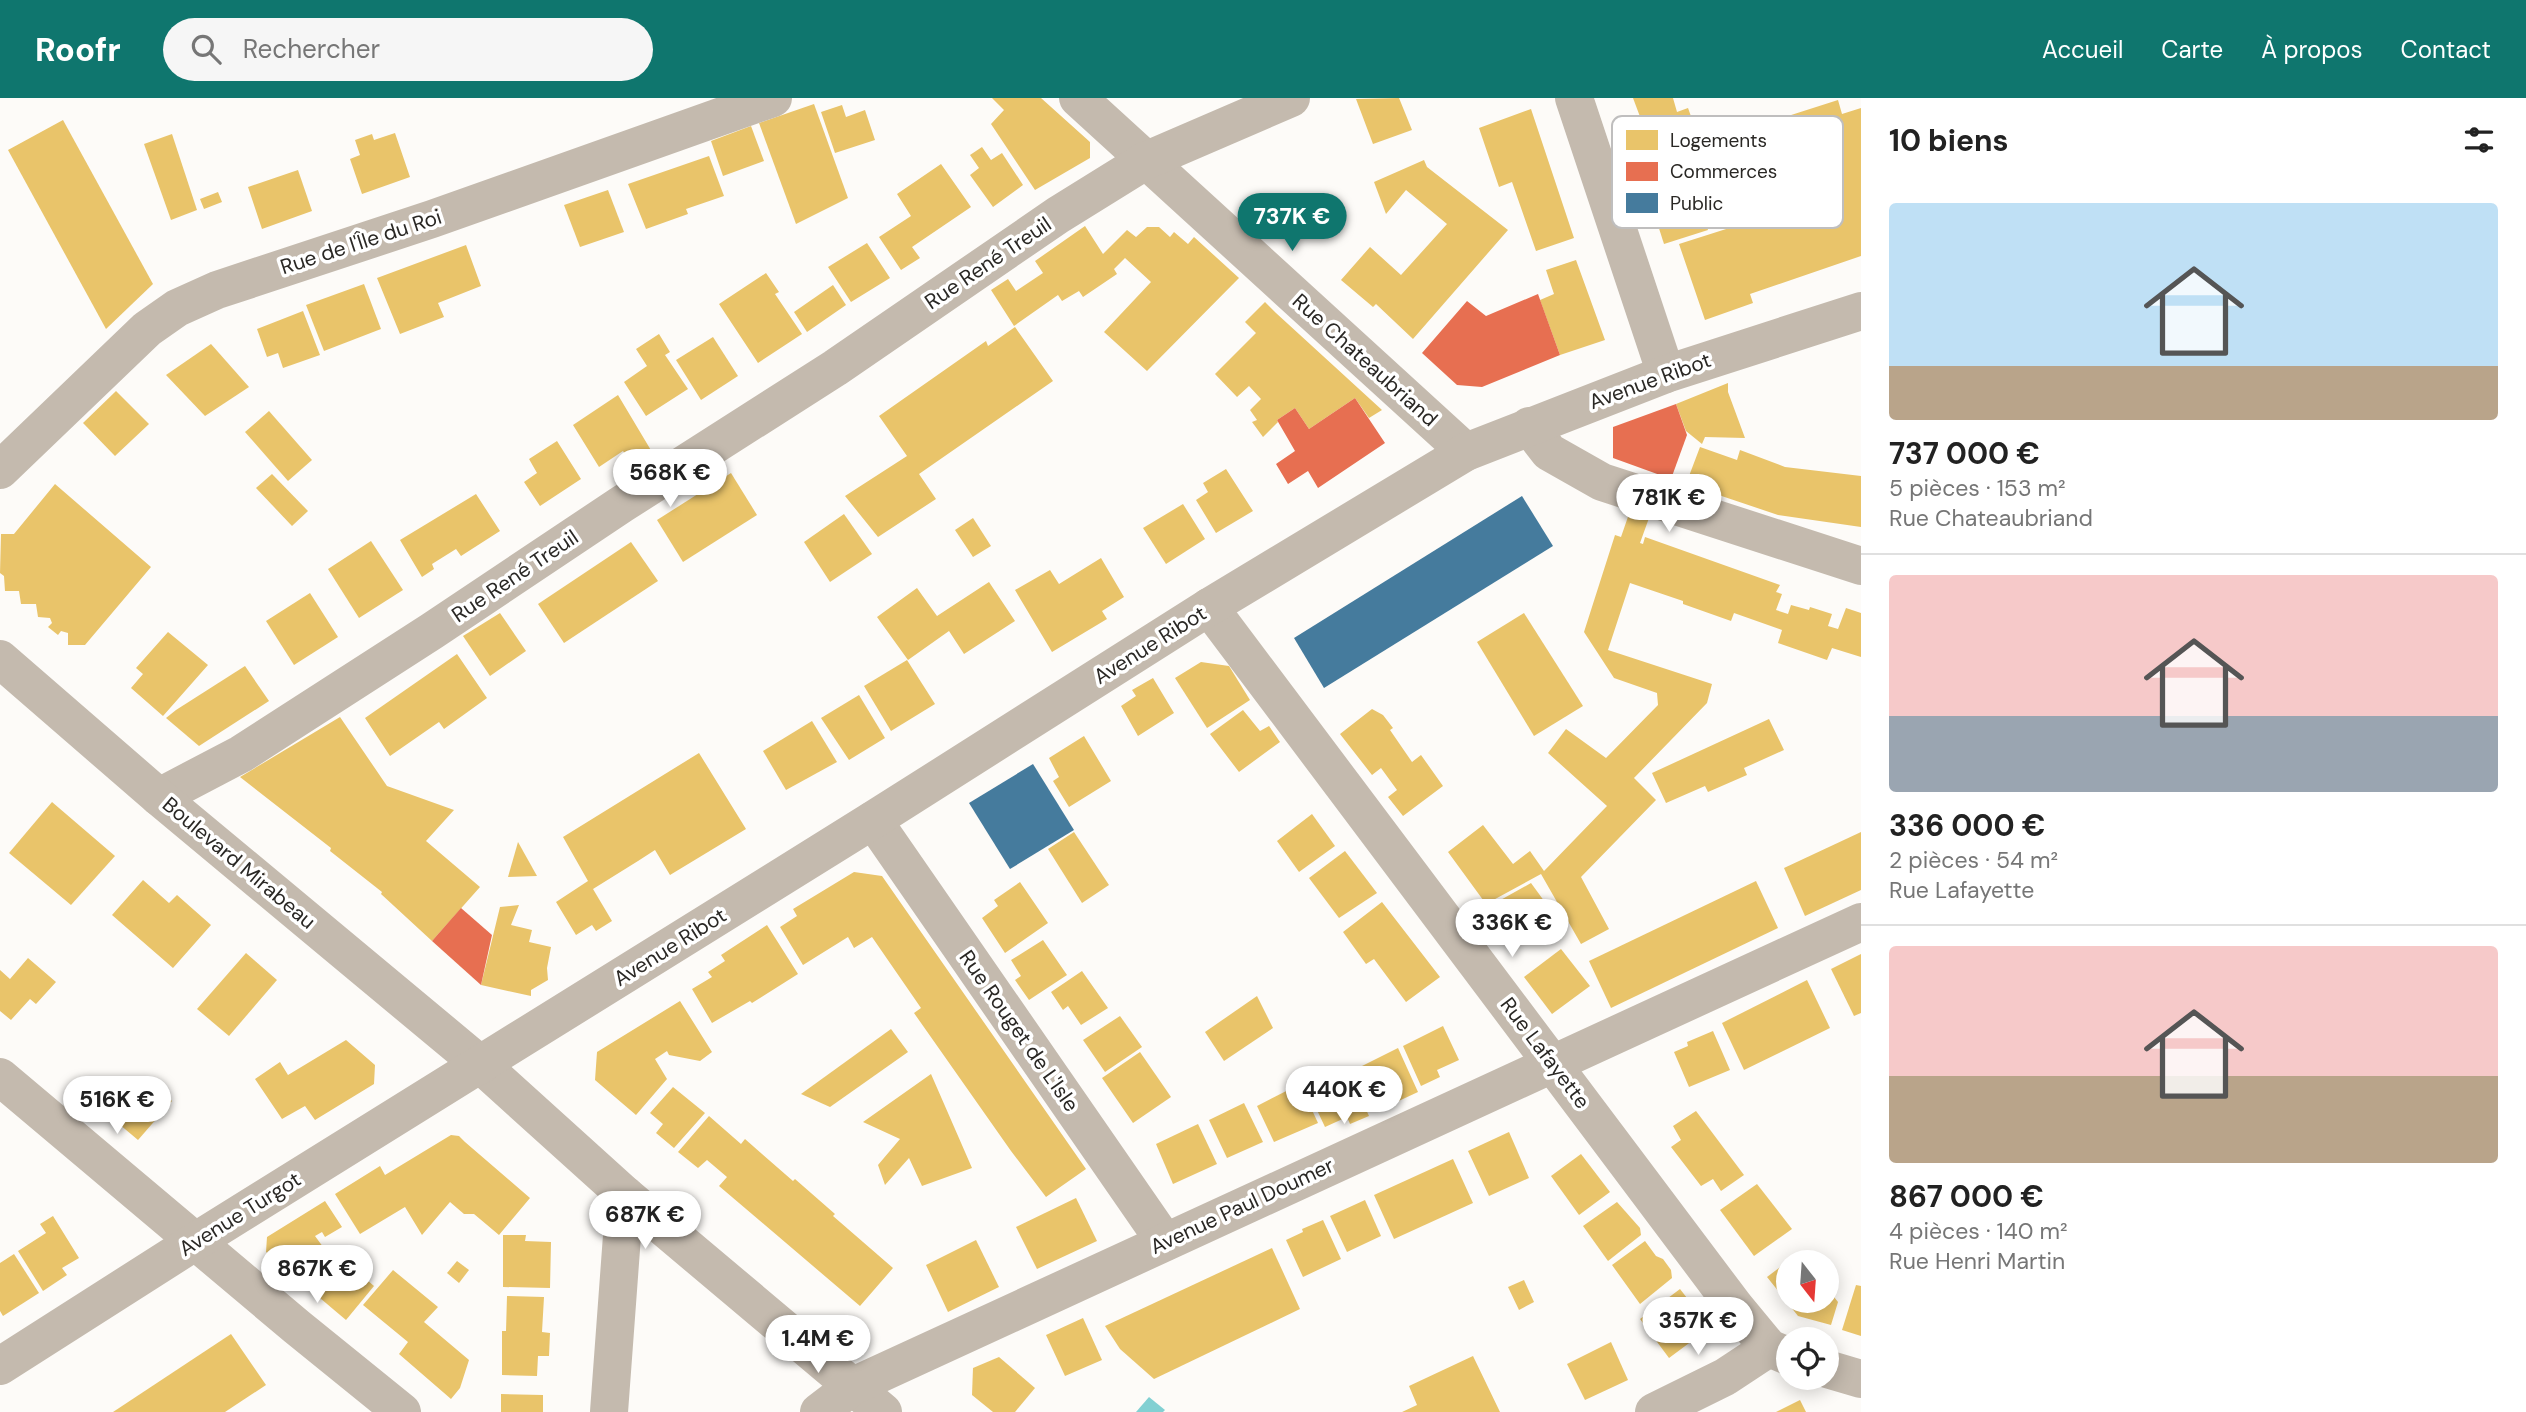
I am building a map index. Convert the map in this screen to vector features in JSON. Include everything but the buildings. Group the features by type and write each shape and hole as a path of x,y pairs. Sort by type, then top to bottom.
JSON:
{"street":[{"name":"Rue de l'Île du Roi","path":"0,470 147,329 177,308 216,290 432,219 773,98"},
{"name":"Rue Chateaubriand","path":"1077,98 1466,452"},
{"name":"Rue René Treuil","path":"159,797 241,754 432,631 622,504 835,368 1058,215 1145,161 1291,98"},
{"path":"1574,98 1612,212"},
{"path":"1617,228 1666,373"},
{"name":"Avenue Ribot","path":"481,1065 1209,607 1466,452 1666,373 1861,311"},
{"path":"1529,426 1549,452 1602,482 1861,566"},
{"name":"Rue Lafayette","path":"1209,607 1727,1296 1776,1349"},
{"name":"Boulevard Mirabeau","path":"0,659 159,797 481,1065 625,1195 883,1412"},
{"name":"Rue Rouget de L'Isle","path":"873,820 1165,1242"},
{"name":"Avenue Paul Doumer","path":"819,1412 853,1386 1861,922"},
{"name":"Avenue Turgot","path":"0,1366 481,1065"},
{"path":"0,1077 402,1412"},
{"path":"609,1412 625,1195"},
{"path":"1654,1412 1776,1353"},
{"path":"1839,1372 1861,1378"}],"water":[{"path":"1149,1397 1165,1410 1136,1412"}]}
